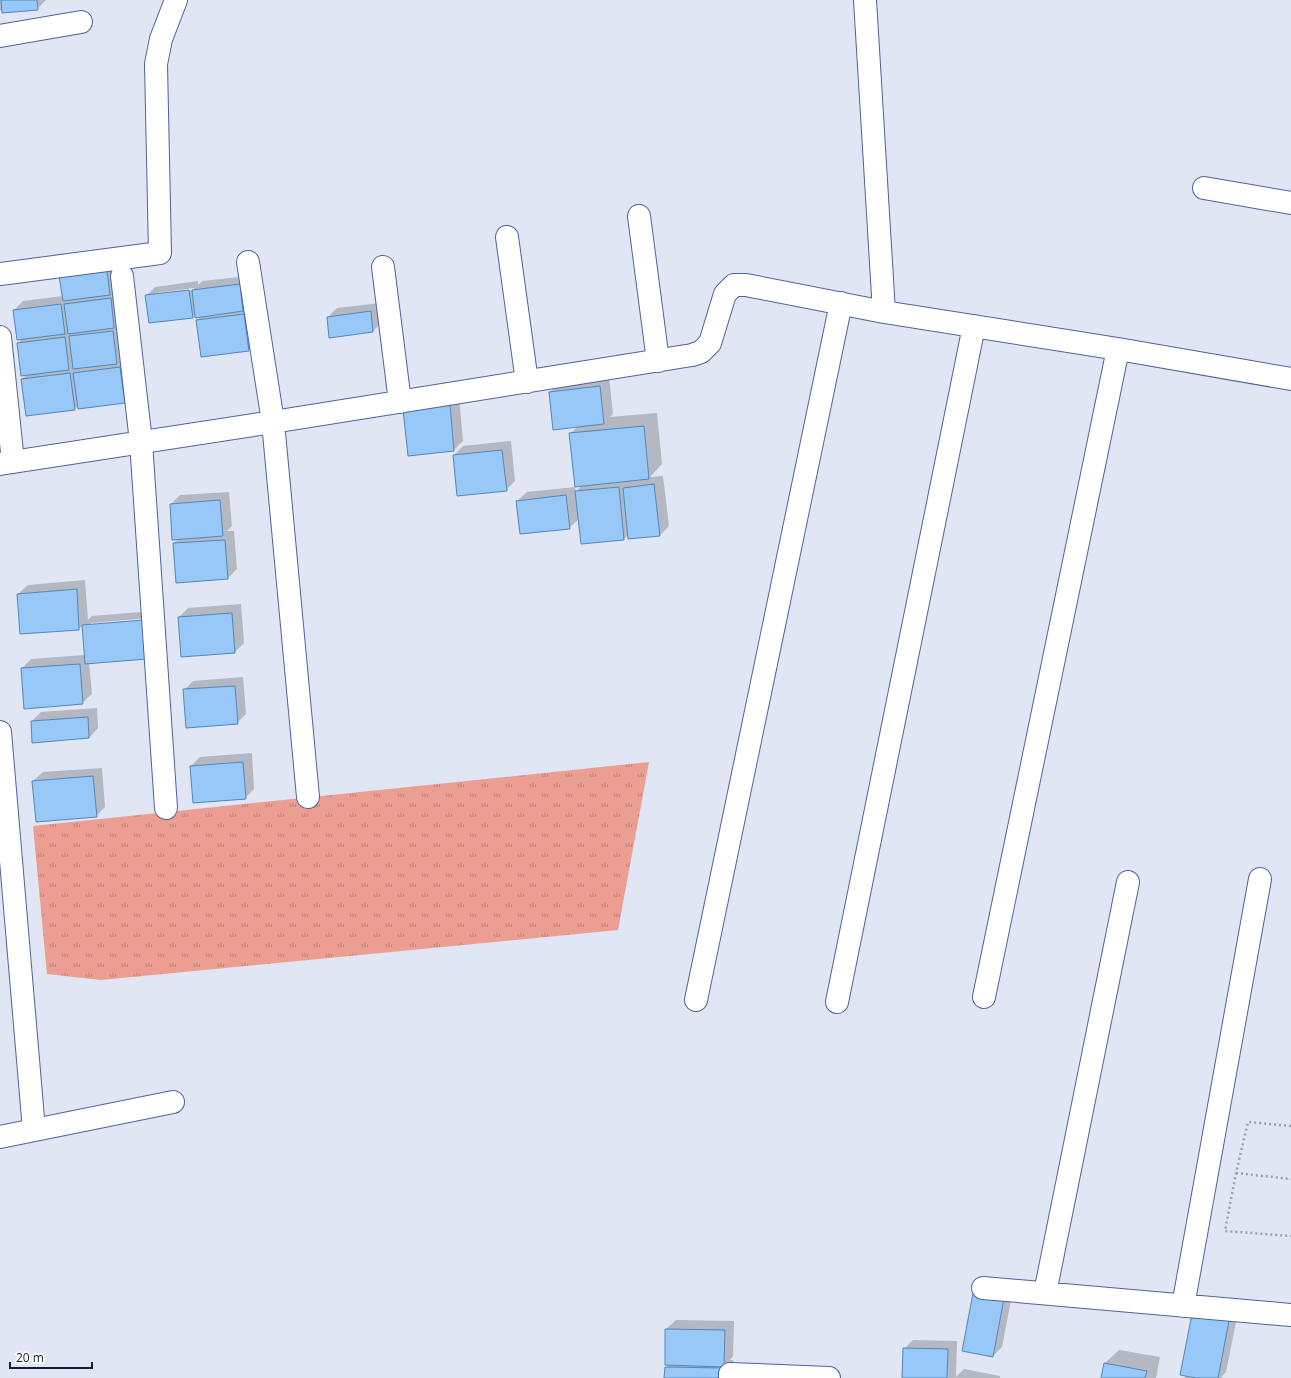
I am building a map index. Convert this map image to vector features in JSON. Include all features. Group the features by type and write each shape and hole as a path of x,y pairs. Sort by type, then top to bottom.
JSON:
{"street":[{"path":"0,274 160,254 156,64 161,39 176,0"},
{"path":"865,0 884,312"},
{"path":"0,36 81,22"},
{"path":"1204,188 1291,203"},
{"path":"639,216 658,361"},
{"path":"507,237 527,382"},
{"path":"248,262 273,422 308,797"},
{"path":"383,266 400,402"},
{"path":"122,276 141,442 166,808"},
{"path":"0,337 6,463 692,355 701,352 710,343 725,294 734,286 746,285 884,312 1118,349 1291,379"},
{"path":"696,1000 841,303"},
{"path":"837,1002 974,326"},
{"path":"984,997 1118,349"},
{"path":"0,732 9,943 34,1130"},
{"path":"1183,1306 1260,879"},
{"path":"1045,1293 1128,882"},
{"path":"0,1137 173,1102"},
{"path":"983,1288 1291,1315"},
{"path":"730,1378 730,1374 829,1378"}],"path":[{"path":"1291,1126 1248,1122 1236,1173 1226,1231 1291,1236"},
{"path":"1236,1173 1291,1179"}],"green space":[{"path":"649,762 618,930 101,980 47,974 33,826"}],"building":[{"path":"1,0 37,0 38,10 2,13"},
{"path":"107,270 110,295 63,301 59,276"},
{"path":"240,284 243,311 195,318 192,290"},
{"path":"189,290 193,318 149,323 145,295"},
{"path":"111,298 114,328 68,334 64,304"},
{"path":"61,304 65,334 17,340 13,310"},
{"path":"371,311 373,332 329,338 327,317"},
{"path":"244,314 249,351 201,357 196,320"},
{"path":"113,331 117,364 73,369 69,336"},
{"path":"65,337 69,370 21,376 17,343"},
{"path":"120,367 125,403 78,409 73,373"},
{"path":"70,373 75,410 26,416 21,379"},
{"path":"600,386 604,424 553,430 549,392"},
{"path":"450,405 454,451 408,456 403,410"},
{"path":"644,426 649,479 575,487 569,433"},
{"path":"502,450 507,491 457,496 453,455"},
{"path":"654,484 660,536 628,539 623,488"},
{"path":"619,487 624,540 581,544 575,491"},
{"path":"566,495 570,529 520,534 516,501"},
{"path":"220,500 223,536 172,540 170,504"},
{"path":"225,540 228,579 176,583 173,543"},
{"path":"77,589 79,630 20,634 17,594"},
{"path":"232,613 235,653 181,657 178,617"},
{"path":"144,620 147,659 85,664 82,625"},
{"path":"80,664 83,704 24,709 21,668"},
{"path":"235,686 238,724 186,728 183,689"},
{"path":"88,717 89,738 32,743 31,721"},
{"path":"243,762 246,799 193,803 190,766"},
{"path":"93,776 97,817 36,822 32,781"},
{"path":"974,1288 1005,1293 993,1357 962,1351"},
{"path":"1192,1314 1229,1321 1218,1378 1196,1378 1180,1375"},
{"path":"665,1329 725,1330 724,1367 665,1365"},
{"path":"903,1348 948,1349 947,1378 902,1378"},
{"path":"1104,1363 1147,1371 1145,1378 1101,1378"},
{"path":"665,1367 725,1368 725,1378 664,1378"}]}
